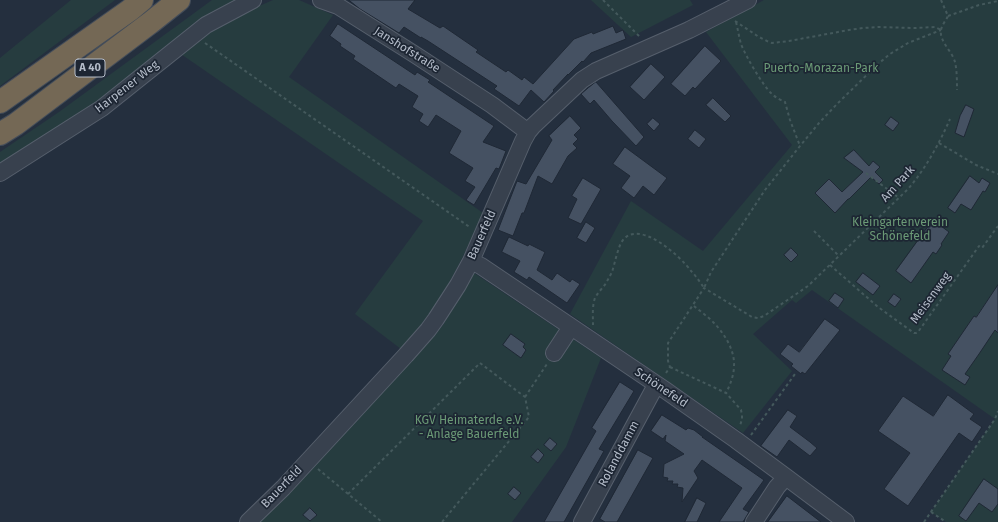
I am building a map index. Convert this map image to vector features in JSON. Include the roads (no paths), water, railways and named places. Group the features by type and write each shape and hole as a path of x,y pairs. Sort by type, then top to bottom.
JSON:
{"highway":[{"name":"A 40","path":"0,102 142,0"},
{"name":"A 40","path":"0,134 144,28 179,0"}],"street":[{"name":"Harpener Weg","path":"0,173 102,108 206,25 253,0"},
{"name":"Janshofstraße","path":"321,0 338,6 492,105 528,132"},
{"name":"Bauerfeld","path":"248,522 283,488 406,355 428,330 445,307 471,261 522,141 528,132 590,74 689,30 731,16 748,0"},
{"name":"Schönefeld","path":"471,261 591,340 740,443 846,522"},
{"path":"551,358 571,327"},
{"name":"Rolanddamm","path":"582,522 656,385"},
{"path":"754,522 777,487 786,477"}],"park label":[{"name":"Puerto-Morazan-Park","path":"821,69"},
{"name":"Kleingartenverein Schönefeld","path":"900,230"},
{"name":"KGV Heimaterde e.V. - Anlage Bauerfeld","path":"469,428"}]}
